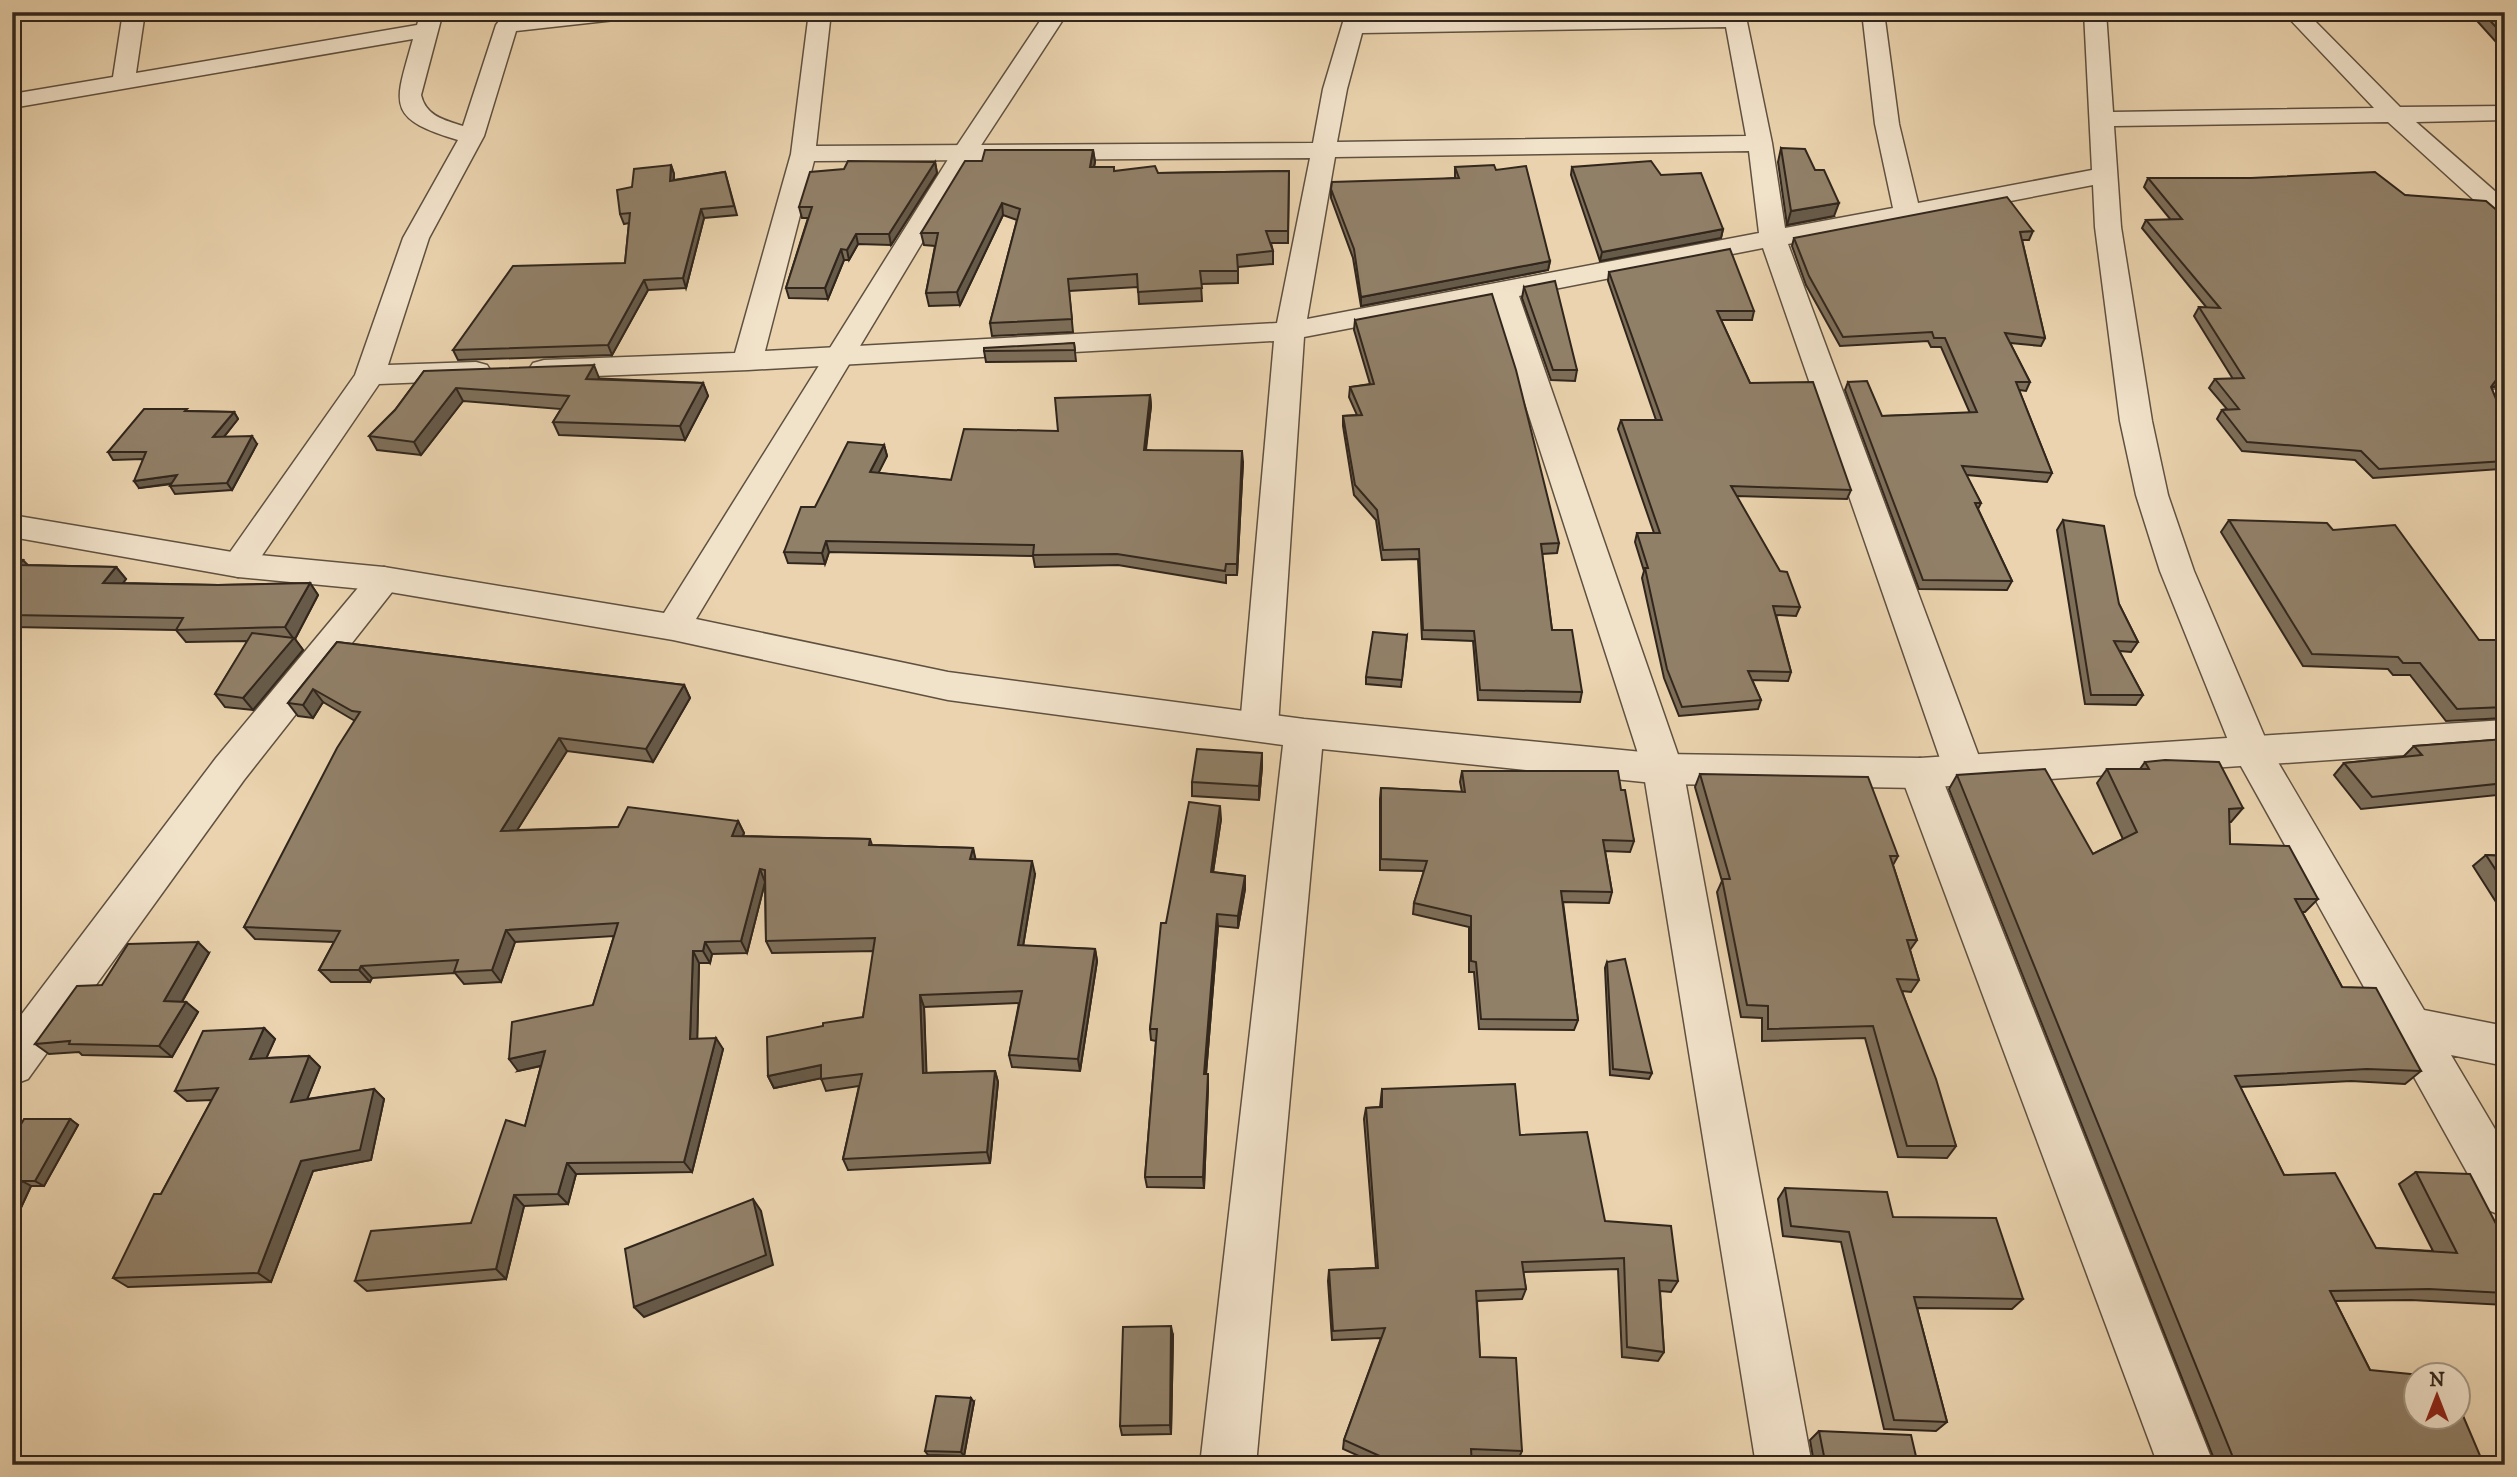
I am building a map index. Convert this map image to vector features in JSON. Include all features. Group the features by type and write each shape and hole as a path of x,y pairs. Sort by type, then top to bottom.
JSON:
{"street":[{"path":"123,84 134,12"},
{"path":"239,565 370,375 416,238 472,136 512,18 633,12"},
{"path":"748,361 803,154 820,12"},
{"path":"673,627 964,153 1057,12"},
{"path":"1873,12 1887,124 1907,211"},
{"path":"2095,12 2108,227 2132,393 2152,495 2177,571 2251,750 2505,1193"},
{"path":"2294,12 2392,113 2505,214"},
{"path":"1259,726 1281,418 1290,331 1335,89 1355,20 1735,16 1760,143 1773,238 1942,772 2186,1465"},
{"path":"12,101 123,84 429,21 409,95 410,108 420,119 472,136"},
{"path":"2103,119 2505,113"},
{"path":"803,154 1760,143"},
{"path":"370,375 748,361 1290,331 2104,174"},
{"path":"1503,291 1663,769 1784,1465"},
{"path":"12,526 239,565 384,579 673,627 948,686 1304,733 1663,769 1942,772 2505,734"},
{"path":"12,1064 230,769 384,579"},
{"path":"1228,1465 1304,733"},
{"path":"2411,1027 2505,1046"}],"building":[{"path":"2482,12 2505,12 2505,37"},
{"path":"1781,148 1805,149 1815,170 1824,170 1839,203 1791,211"},
{"path":"985,150 1093,150 1090,167 1114,167 1114,171 1155,166 1158,173 1289,171 1288,231 1266,231 1273,251 1237,255 1238,271 1200,271 1202,288 1138,292 1137,274 1068,279 1072,319 990,323 1020,209 1002,203 957,292 926,293 938,233 921,233 965,161 982,161"},
{"path":"848,161 935,162 889,234 856,234 847,250 841,249 825,288 786,288 812,207 799,207 810,172 844,169"},
{"path":"1651,161 1661,175 1701,173 1723,229 1602,252 1572,167"},
{"path":"671,165 670,181 725,172 734,206 701,209 683,278 644,280 608,345 453,350 513,266 625,263 630,213 620,214 617,190 632,187 634,169"},
{"path":"1494,165 1496,170 1526,166 1550,261 1361,297 1354,249 1331,189 1332,182 1459,178 1455,167"},
{"path":"2375,172 2405,195 2486,201 2505,215 2505,377 2496,380 2491,387 2499,406 2505,407 2505,461 2379,469 2361,451 2247,442 2222,410 2239,409 2215,379 2244,378 2199,307 2220,308 2146,220 2182,219 2148,178 2251,178"},
{"path":"2007,197 2033,231 2020,232 2045,338 2005,333 2030,382 2016,382 2052,473 1962,466 1981,503 1975,503 2012,581 1923,580 1848,382 1867,381 1882,416 1977,412 1945,338 1934,338 1932,332 1843,337 1809,276 1794,238"},
{"path":"1730,249 1754,311 1717,311 1750,383 1813,382 1851,490 1731,486 1780,571 1787,572 1800,607 1773,606 1791,672 1748,671 1761,700 1682,707 1667,669 1645,568 1648,568 1637,533 1660,533 1621,420 1662,420 1609,272"},
{"path":"1555,281 1577,370 1553,370 1524,287"},
{"path":"1492,294 1516,370 1559,543 1541,544 1552,630 1572,630 1582,692 1480,690 1474,631 1423,630 1419,549 1383,550 1377,510 1355,485 1343,416 1362,415 1350,387 1374,384 1355,320"},
{"path":"1074,343 1075,350 984,351 984,348"},
{"path":"594,365 586,379 703,383 680,426 553,422 569,396 456,388 414,442 369,436 395,410 424,371"},
{"path":"1150,395 1144,450 1242,451 1237,564 1226,564 1225,571 1117,554 1033,555 1034,545 826,541 822,553 784,552 801,507 815,507 848,442 884,445 870,472 951,480 964,429 1058,431 1055,398"},
{"path":"144,409 234,412 213,437 252,436 227,483 170,486 177,475 134,481 146,452 108,452"},
{"path":"2063,520 2104,526 2119,604 2138,642 2114,641 2143,695 2091,695"},
{"path":"2229,520 2327,523 2333,530 2395,525 2479,640 2505,640 2505,707 2457,709 2420,663 2403,663 2398,657 2312,654"},
{"path":"12,559 23,560 18,565 116,567 103,583 310,583 285,627 176,630 183,618 12,615"},
{"path":"1373,632 1407,635 1402,680 1366,677"},
{"path":"252,633 294,638 243,698 215,694"},
{"path":"337,642 684,685 646,749 559,738 501,831 618,827 628,807 738,821 732,836 870,839 869,845 973,848 970,859 1032,861 1018,945 1095,949 1078,1059 1009,1055 1022,991 920,995 923,1073 995,1071 987,1152 843,1159 862,1074 821,1079 821,1065 768,1076 767,1037 823,1026 823,1023 863,1017 875,938 766,941 765,870 760,869 741,941 705,942 703,951 693,951 690,1039 716,1038 684,1162 567,1163 558,1194 514,1195 496,1269 355,1281 371,1231 471,1223 506,1120 525,1126 545,1051 509,1059 512,1022 593,1005 618,923 506,930 492,970 454,972 458,960 361,966 359,970 319,970 340,931 244,927 337,748 360,712 352,711 313,689 303,705 288,703"},
{"path":"2505,739 2505,783 2372,797 2344,763 2422,755 2414,746"},
{"path":"1197,749 1262,753 1259,786 1192,782"},
{"path":"2145,762 2219,762 2243,808 2229,809 2230,844 2289,846 2318,899 2295,899 2342,987 2376,988 2421,1071 2367,1069 2235,1076 2284,1175 2335,1173 2376,1248 2457,1253 2416,1172 2470,1174 2505,1241 2505,1293 2429,1289 2330,1291 2370,1370 2402,1373 2402,1432 2470,1432 2484,1465 2213,1465 2211,1459 2230,1459 2232,1455 1957,775 2045,769 2093,854 2137,832 2107,769 2149,769"},
{"path":"1462,771 1618,771 1621,790 1625,790 1634,841 1603,840 1612,892 1561,891 1578,1020 1481,1019 1476,962 1471,961 1471,916 1414,903 1427,861 1381,859 1381,788 1465,792"},
{"path":"1700,774 1868,777 1898,856 1890,856 1917,940 1907,940 1919,980 1897,979 1936,1079 1956,1146 1907,1146 1873,1026 1768,1029 1768,1006 1747,1005 1722,879 1730,879"},
{"path":"1189,802 1220,806 1211,872 1245,876 1238,916 1217,914 1204,1074 1208,1074 1203,1177 1145,1177 1157,1029 1150,1029 1161,923 1166,923"},
{"path":"2486,855 2505,856 2505,884"},
{"path":"198,942 164,1001 186,1002 159,1046 69,1044 70,1041 35,1044 77,986 102,985 128,944"},
{"path":"1625,959 1652,1073 1613,1069 1607,962"},
{"path":"264,1028 250,1059 309,1056 291,1102 374,1089 360,1150 301,1161 258,1273 113,1278 154,1194 161,1194 218,1088 175,1091 203,1031"},
{"path":"1515,1084 1520,1135 1587,1132 1605,1221 1671,1226 1678,1281 1659,1280 1664,1352 1627,1347 1624,1258 1522,1262 1526,1289 1476,1291 1480,1357 1516,1358 1522,1451 1471,1449 1472,1465 1393,1465 1393,1462 1344,1440 1385,1328 1333,1331 1329,1270 1378,1268 1366,1108 1382,1107 1382,1089"},
{"path":"24,1119 70,1119 35,1181 22,1181 12,1202 12,1140"},
{"path":"1785,1188 1887,1192 1893,1217 1996,1218 2023,1299 1914,1297 1947,1422 1894,1420 1849,1232 1791,1226"},
{"path":"753,1199 766,1255 634,1307 625,1249"},
{"path":"1171,1326 1170,1425 1120,1426 1123,1327"},
{"path":"936,1396 971,1398 961,1452 925,1451"},
{"path":"1819,1431 1911,1435 1918,1465 1820,1465 1819,1459 1824,1456"},
{"path":"1102,1463 1141,1465 1102,1465"}]}
